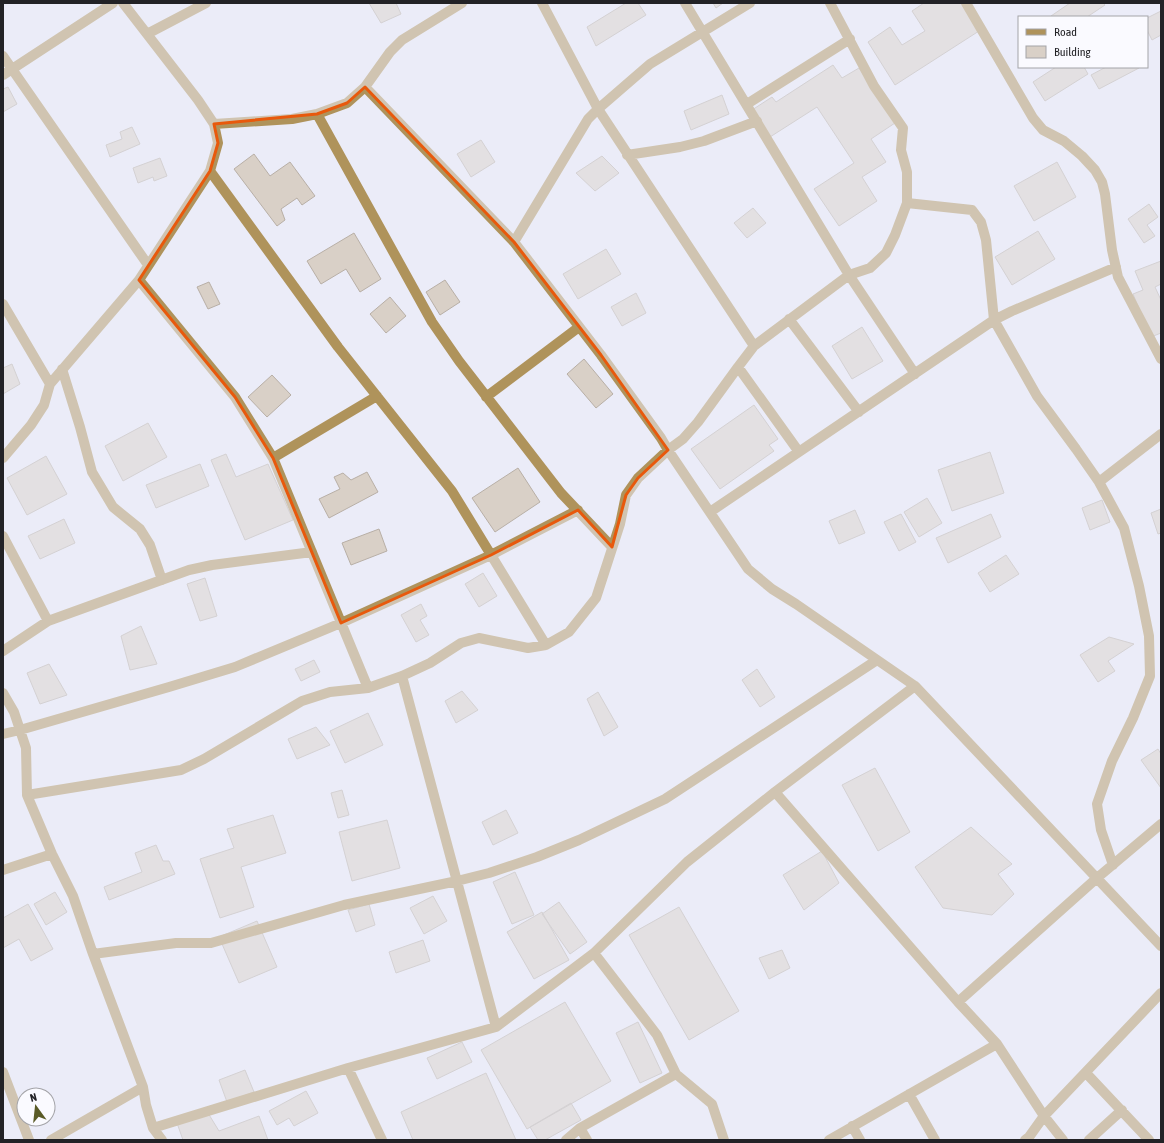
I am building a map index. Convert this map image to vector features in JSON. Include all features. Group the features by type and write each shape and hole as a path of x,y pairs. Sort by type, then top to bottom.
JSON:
{"street":[{"path":"7,72 113,3"},
{"path":"3,458 31,425 41,410 50,384 138,280 210,171 218,143 214,124 198,100 123,3"},
{"path":"147,34 206,3"},
{"path":"214,124 292,119 317,114 347,103 365,87 390,52 402,40 462,3"},
{"path":"542,3 598,109 754,346"},
{"path":"685,3 849,274 915,374"},
{"path":"514,242 588,119 650,64 750,3"},
{"path":"27,795 181,770 204,759 302,701 330,692 368,688 402,676 430,663 461,643 479,638 528,648 546,645 569,632 596,598 620,524 626,495 638,478 668,450 683,439 698,422 754,346 849,274 870,268 886,253 895,235 907,203 908,172 901,150 903,128 874,86 830,3"},
{"path":"966,3 1033,118 1043,130 1064,141 1082,156 1095,170 1102,182 1105,194 1112,250 1118,277 1161,359"},
{"path":"747,104 850,39"},
{"path":"3,56 7,72 148,265"},
{"path":"365,87 514,242 601,355 661,438 748,569 772,589 915,686 1161,946"},
{"path":"317,114 432,322 486,397 561,493 612,547"},
{"path":"627,154 680,147 704,141 757,122"},
{"path":"210,171 338,347 452,491 546,645"},
{"path":"907,203 972,210 981,222 986,240 994,320 1037,396 1099,482 1124,528 1134,564 1149,636 1150,676 1133,718 1112,761 1097,804 1101,830 1113,865"},
{"path":"710,512 994,320 1116,267"},
{"path":"138,280 235,397 273,458 368,688"},
{"path":"3,304 50,384"},
{"path":"790,319 859,412"},
{"path":"486,397 579,327"},
{"path":"738,367 799,452"},
{"path":"62,369 92,472 113,507 140,529 150,545 162,580"},
{"path":"273,458 377,396"},
{"path":"1099,482 1161,434"},
{"path":"3,734 235,667 341,623 491,555 578,510"},
{"path":"3,536 48,621"},
{"path":"3,651 48,621 189,570 212,565 312,552"},
{"path":"93,954 176,943 211,943 344,905 457,881 538,857 579,840 665,799 877,660"},
{"path":"402,676 496,1027"},
{"path":"153,1128 348,1068 496,1027 594,953 687,862 775,792 915,686"},
{"path":"3,694 14,712 26,748 27,795 52,854 73,896 143,1087 146,1105 153,1128 162,1140"},
{"path":"775,792 958,1002 997,1044 1044,1116 1063,1140"},
{"path":"958,1002 1097,878 1161,824"},
{"path":"3,870 52,854"},
{"path":"594,953 657,1036 676,1074 712,1104 724,1140"},
{"path":"1025,1140 1029,1137 1044,1116 1161,992"},
{"path":"829,1140 997,1044"},
{"path":"348,1068 382,1140"},
{"path":"3,1072 29,1140"},
{"path":"1086,1072 1149,1140"},
{"path":"566,1140 580,1128 676,1074"},
{"path":"51,1140 143,1087"},
{"path":"909,1094 935,1140"},
{"path":"1089,1140 1122,1110"},
{"path":"852,1126 860,1140"},
{"path":"580,1128 587,1140"}],"highlighted area":[{"path":"365,87 514,242 601,355 668,450 638,478 626,495 612,547 578,510 491,555 341,623 273,458 235,397 139,280 210,171 218,143 214,124 317,114 347,103"}],"building":[{"path":"369,3 396,3 401,14 381,23"},
{"path":"626,3 638,3 646,15 596,46 587,27"},
{"path":"713,3 723,3 716,8"},
{"path":"924,3 961,3 979,31 895,85 868,42 890,27 902,45 925,31 912,11"},
{"path":"1070,3 1103,3 1105,5 1088,16 1051,16"},
{"path":"1161,11 1161,35 1152,40 1148,32 1148,18"},
{"path":"833,65 842,78 859,68 895,123 871,139 886,162 862,177 877,201 839,226 814,189 854,163 817,107 770,137 752,110 772,97 776,102"},
{"path":"1054,68 1085,68 1088,74 1045,101 1033,82"},
{"path":"1104,68 1139,68 1099,89 1091,75"},
{"path":"8,87 17,104 3,112 3,89"},
{"path":"722,95 729,114 691,130 684,111"},
{"path":"132,127 140,144 110,157 106,145 122,139 120,132"},
{"path":"481,140 495,162 471,177 457,154"},
{"path":"254,154 270,176 290,162 315,196 302,205 297,198 281,209 285,220 277,226 234,169"},
{"path":"602,156 619,173 595,191 576,173"},
{"path":"160,158 167,176 154,181 153,177 138,183 133,168"},
{"path":"1057,162 1076,197 1034,221 1014,186"},
{"path":"1149,204 1158,217 1147,225 1155,236 1144,243 1128,219"},
{"path":"753,208 766,223 747,238 734,223"},
{"path":"1038,231 1055,259 1012,285 995,257"},
{"path":"354,233 381,279 360,292 346,269 321,284 307,261"},
{"path":"606,249 621,274 578,299 563,274"},
{"path":"1161,261 1161,284 1155,287 1161,300 1161,333 1151,337 1133,294 1143,290 1135,271"},
{"path":"445,280 460,302 440,315 426,292"},
{"path":"209,282 220,304 208,309 197,287"},
{"path":"636,293 646,313 622,326 611,307"},
{"path":"390,297 406,316 386,333 370,314"},
{"path":"862,327 883,361 852,379 832,346"},
{"path":"584,359 613,394 596,408 567,374"},
{"path":"12,364 20,384 3,394 3,368"},
{"path":"272,375 291,395 267,417 248,397"},
{"path":"754,405 778,439 769,445 774,451 720,489 691,449"},
{"path":"148,423 167,457 123,481 105,446"},
{"path":"990,452 1004,493 952,511 938,470"},
{"path":"226,454 236,477 268,464 293,520 245,540 211,460"},
{"path":"46,456 67,494 27,515 7,478"},
{"path":"200,464 209,486 156,508 146,485"},
{"path":"518,468 540,502 495,532 472,498"},
{"path":"367,472 378,492 329,518 319,499 340,489 334,477 343,473 351,480"},
{"path":"927,498 942,523 919,537 904,512"},
{"path":"1102,500 1110,522 1090,530 1082,508"},
{"path":"1161,509 1161,533 1158,534 1151,513"},
{"path":"855,510 865,533 839,544 829,521"},
{"path":"901,514 916,542 899,551 884,522"},
{"path":"991,514 1001,537 948,563 936,538"},
{"path":"64,519 75,543 40,559 28,536"},
{"path":"379,529 387,551 351,565 342,543"},
{"path":"1006,555 1019,574 990,592 978,573"},
{"path":"483,573 497,596 479,607 465,584"},
{"path":"205,578 217,616 200,621 187,584"},
{"path":"421,604 427,616 420,620 429,635 416,642 401,615"},
{"path":"141,626 157,664 130,670 121,636"},
{"path":"1109,637 1134,644 1108,661 1115,671 1098,682 1080,655"},
{"path":"314,660 320,672 301,681 295,669"},
{"path":"49,664 67,695 40,704 27,673"},
{"path":"757,669 775,697 760,707 742,680"},
{"path":"462,691 478,710 456,723 445,701"},
{"path":"598,692 618,727 604,736 587,699"},
{"path":"368,713 383,745 345,763 330,731"},
{"path":"316,727 330,745 297,759 288,739"},
{"path":"1158,749 1161,754 1161,788 1141,760"},
{"path":"875,768 910,832 878,851 842,785"},
{"path":"342,790 349,815 338,818 331,793"},
{"path":"506,810 518,833 493,845 482,822"},
{"path":"273,815 286,853 241,867 254,907 220,918 200,859 234,848 227,829"},
{"path":"387,820 400,868 352,881 339,832"},
{"path":"971,827 1012,864 998,874 1014,894 992,915 943,908 915,867"},
{"path":"156,845 163,861 169,861 175,874 109,900 104,887 142,872 135,853"},
{"path":"822,851 839,883 804,910 783,875"},
{"path":"515,872 534,915 512,924 493,882"},
{"path":"55,892 67,912 46,925 34,904"},
{"path":"433,896 447,921 424,934 410,908"},
{"path":"559,902 587,942 570,954 542,914"},
{"path":"28,904 53,949 31,961 19,939 3,948 3,918"},
{"path":"369,904 375,925 356,932 348,910"},
{"path":"679,907 739,1011 689,1040 629,935"},
{"path":"542,912 569,960 534,979 507,932"},
{"path":"257,921 277,967 239,983 219,937"},
{"path":"423,940 430,961 396,973 389,952"},
{"path":"782,950 790,968 769,979 759,958"},
{"path":"565,1002 611,1081 527,1129 481,1050"},
{"path":"638,1022 662,1073 640,1083 616,1033"},
{"path":"462,1042 472,1062 437,1079 427,1058"},
{"path":"245,1070 254,1092 227,1102 219,1080"},
{"path":"486,1073 516,1140 413,1140 401,1112"},
{"path":"306,1091 318,1113 294,1126 289,1118 277,1125 269,1111"},
{"path":"571,1103 581,1120 545,1140 538,1140 530,1127"},
{"path":"208,1113 219,1131 259,1116 268,1140 183,1140 177,1123"}]}
